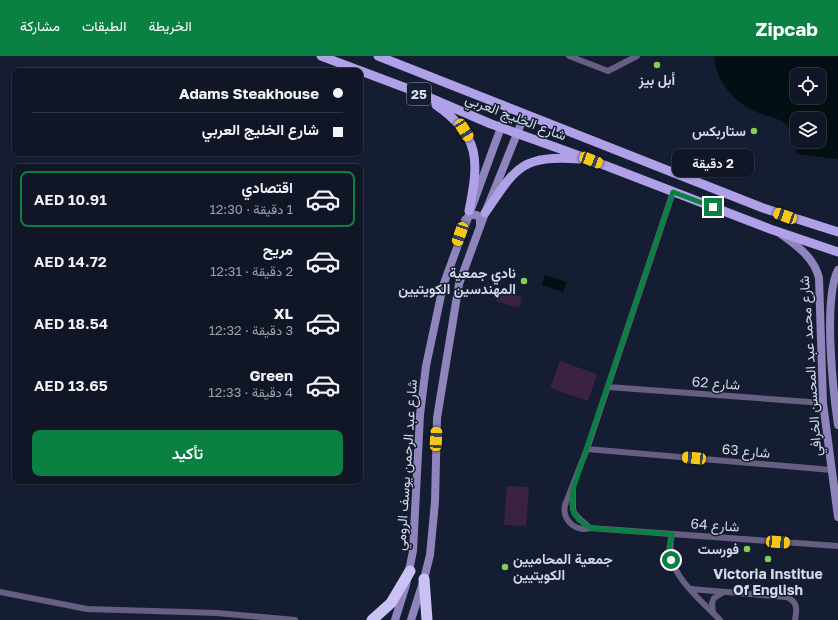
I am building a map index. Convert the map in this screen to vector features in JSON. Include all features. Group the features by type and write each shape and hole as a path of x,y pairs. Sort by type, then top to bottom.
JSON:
{"highway":[{"path":"372,620 391,603 410,571"},
{"path":"424,579 427,620"}],"main road":[{"name":"شارع الخليج العربي","path":"321,56 352,68"},
{"name":"شارع الخليج العربي","path":"378,56 763,208 838,232"},
{"name":"شارع الخليج العربي","path":"363,72 500,128 591,160 713,207 838,252"},
{"path":"414,92 450,115 471,140 475,170 469,210"},
{"name":"شارع عبد الرحمن يوسف الرومي","path":"395,620 410,571 416,522 420,415 426,366 443,286 465,220 508,108"},
{"name":"شارع عبد الرحمن يوسف الرومي","path":"411,620 430,555 435,502 437,418 459,284 524,114"},
{"path":"485,213 511,175 522,167 551,158 591,160"},
{"path":"713,207 710,204 709,199 711,194 715,193 754,208 763,208"},
{"path":"465,220 470,215 477,216 481,222 480,227"},
{"name":"شارع محمد عبد المحسن الخرافي","path":"776,230 803,252 815,267 819,278 823,403 832,470 836,481 838,517"},
{"name":"شارع محمد عبد المحسن الخرافي","path":"838,270 832,290 831,324 834,388 838,425"},
{"path":"820,327 824,324 831,324"}],"street":[{"path":"569,56 608,71 638,56"},
{"name":"شارع 64","path":"673,192 587,449 573,489 565,505 567,520 576,528 838,546"},
{"name":"شارع 62","path":"608,387 823,403"},
{"name":"شارع 63","path":"587,449 832,470"},
{"path":"672,534 669,551 672,563 679,576 720,620"},
{"path":"691,589 789,598 793,600 796,607 795,620"},
{"path":"0,592 86,609 217,613 295,620"},
{"path":"714,613 712,603 714,598 718,595 726,593"}],"shaded area":[{"path":"714,56 838,56 838,159 797,154 796,148 826,148 826,112 790,112 790,131 784,123 778,119 759,113 735,98 723,84"},
{"path":"545,275 567,282 563,292 542,285"},
{"path":"499,290 522,297 519,308 496,301"},
{"path":"560,361 597,374 588,401 550,388"},
{"path":"507,486 529,487 526,526 504,525"}],"place":[{"name":"أبل بيز","path":"657,65"},
{"name":"ستاربكس","path":"754,131"},
{"name":"نادي جمعية المهندسين الكويتيين","path":"524,281"},
{"name":"فورست","path":"747,549"},
{"name":"Victoria Institue Of English","path":"768,559"},
{"name":"جمعية المحاميين الكويتيين","path":"505,567"}],"route":[{"path":"671,560 669,547 672,534 590,528 576,517 572,509 573,489 673,192 713,207"}]}
